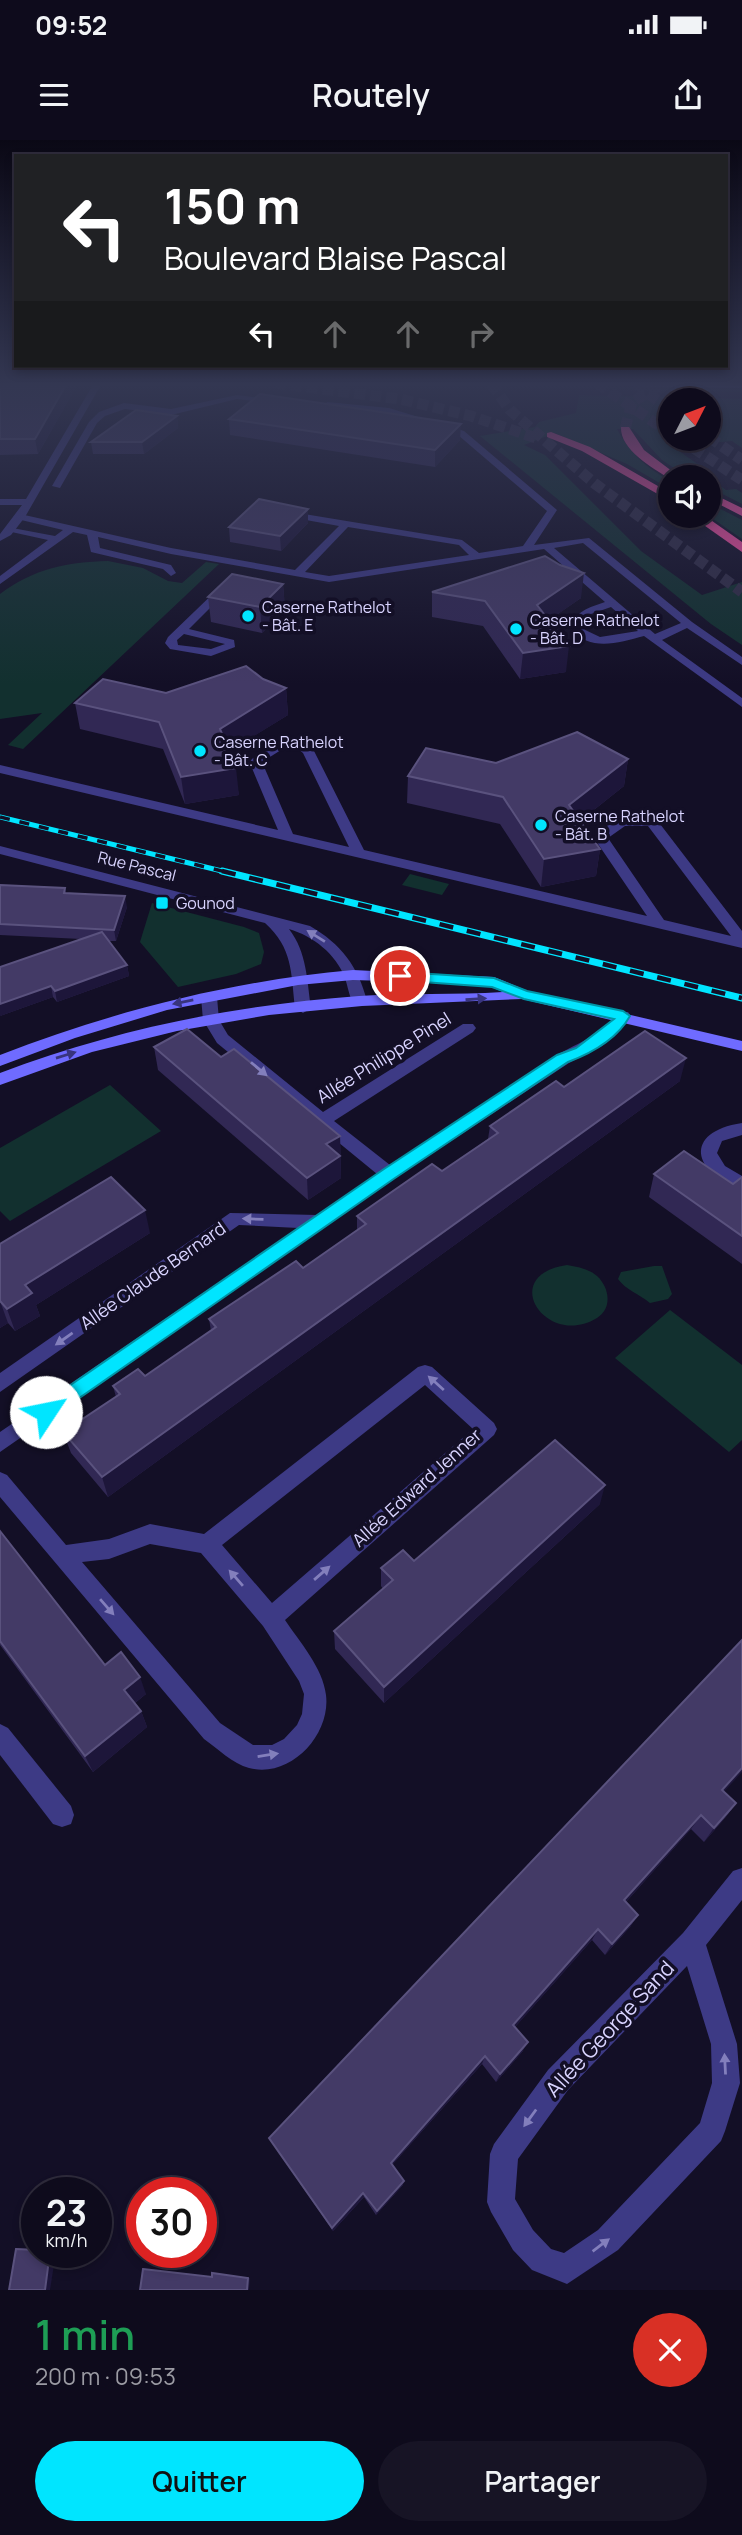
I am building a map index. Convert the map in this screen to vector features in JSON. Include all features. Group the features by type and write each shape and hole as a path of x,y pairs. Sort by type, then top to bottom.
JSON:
{"highway":[{"path":"721,502 742,513"},
{"path":"713,528 742,548"}],"street":[{"path":"0,538 20,517 39,483"},
{"path":"520,483 551,510 528,547"},
{"path":"0,502 28,502"},
{"path":"298,516 462,543 476,556"},
{"path":"20,517 171,551 240,573 298,573 329,579 585,540 688,624 742,662"},
{"path":"298,573 345,525"},
{"path":"0,581 70,528"},
{"path":"10,529 57,539"},
{"path":"92,533 95,550 167,567 171,573"},
{"path":"545,545 650,636 742,703"},
{"path":"182,630 240,573"},
{"path":"612,603 587,612 576,624 580,634 593,640 610,641 650,636 688,624"},
{"path":"287,835 256,761 278,747 300,744 309,751 358,852"},
{"path":"0,769 742,942"},
{"path":"659,923 601,838 610,827 627,820 652,823 742,942"},
{"name":"Rue Pascal","path":"0,850 305,929 324,940 353,975 359,1001"},
{"name":"Rue Pascal","path":"265,918 281,927 295,948 303,1008"},
{"path":"0,1060 98,1025 166,1005 298,980 353,975 494,982 524,995 623,1016 742,1046"},
{"path":"0,1079 55,1058 171,1026 359,1001 473,1000 524,995"},
{"path":"209,997 211,1020 222,1039 389,1174"},
{"path":"0,1443 389,1174 562,1059 582,1051 600,1039 617,1026 623,1016"},
{"name":"Allée Philippe Pinel","path":"321,1121 468,1028"},
{"path":"742,1129 719,1134 708,1148 713,1166 722,1174 742,1182"},
{"name":"Allée Claude Bernard","path":"0,1384 236,1218 321,1222"},
{"name":"Allée Edward Jenner","path":"207,1544 425,1373 486,1429 271,1618"},
{"path":"0,1481 62,1555 212,1731 250,1757 274,1757 292,1747 304,1733 313,1715 316,1694 308,1675 271,1618 207,1544 150,1534 109,1549 62,1555"},
{"path":"0,1736 62,1815"},
{"name":"Allée George Sand","path":"692,1942 724,2044 726,2083 711,2131 608,2240 568,2269 542,2260 523,2240 500,2202 504,2154 558,2080 692,1942 742,1880"}],"green space":[{"path":"538,483 573,483 641,551 702,595 742,582 742,645 711,624"},
{"path":"721,486 726,490 736,489 742,493 742,504 721,493"},
{"path":"721,509 742,520 742,539 721,524"},
{"path":"108,561 143,568 168,581 182,583 206,562 219,564 23,749 8,745 42,713 0,719 0,594 25,578 51,568"},
{"path":"410,874 449,884 442,895 402,885"},
{"path":"152,903 259,933 264,952 261,964 236,974 178,987 140,942"},
{"path":"110,1085 161,1131 10,1221 0,1211 0,1148"},
{"path":"567,1265 594,1274 601,1281 608,1297 602,1314 578,1325 561,1324 547,1317 537,1307 532,1294 535,1282 546,1271"},
{"path":"662,1266 672,1294 668,1299 650,1303 618,1279 621,1272"},
{"path":"670,1310 742,1365 742,1440 729,1452 615,1358"}],"building":[{"path":"259,499 308,509 280,536 229,527"},
{"path":"545,556 560,565 584,573 537,605 569,646 523,653 485,601 432,592"},
{"path":"232,574 283,584 260,607 208,597"},
{"path":"246,666 263,679 286,688 220,729 236,768 181,777 159,722 75,703 103,679 166,693"},
{"path":"577,732 628,759 569,805 600,849 544,859 503,797 408,776 426,748 496,763"},
{"path":"0,885 65,888 64,893 125,896 114,930 0,924"},
{"path":"102,932 127,965 55,991 51,986 0,1004 0,967"},
{"path":"187,1029 221,1057 234,1049 340,1136 326,1144 340,1156 307,1178 154,1047"},
{"path":"645,1031 686,1058 102,1477 63,1432 120,1394 113,1386 138,1369 145,1376 216,1327 209,1319 296,1261 303,1268 366,1224 357,1216 432,1164 442,1171 498,1133 490,1126 556,1081 564,1087"},
{"path":"684,1151 733,1184 742,1177 742,1236 654,1174"},
{"path":"111,1177 145,1210 25,1285 32,1293 7,1309 0,1301 0,1244"},
{"path":"555,1440 605,1485 384,1687 334,1631 393,1580 381,1568 403,1550 414,1561"},
{"path":"0,1531 105,1665 121,1652 140,1677 124,1690 141,1711 85,1756 0,1641"},
{"path":"742,1640 742,1768 722,1790 736,1803 714,1828 701,1815 624,1900 638,1915 612,1944 598,1929 513,2025 528,2042 500,2074 485,2056 391,2163 404,2181 377,2211 363,2193 332,2228 269,2138"},
{"path":"16,2249 21,2249 21,2268 48,2268 45,2290 9,2290"},
{"path":"143,2269 248,2278 247,2290 140,2290"}],"tunnel":[{"path":"594,483 742,592"}],"railway":[{"path":"0,817 230,873"},
{"path":"222,871 742,998"}],"place":[{"name":"Caserne Rathelot - Bât. E","path":"248,616"},
{"name":"Caserne Rathelot - Bât. D","path":"516,629"},
{"name":"Caserne Rathelot - Bât. C","path":"200,751"},
{"name":"Caserne Rathelot - Bât. B","path":"541,825"},
{"name":"Gounod","path":"162,903"}],"route":[{"path":"46,1412 389,1174 562,1059 582,1051 600,1039 617,1026 623,1016 524,995 494,982 400,976"}]}
